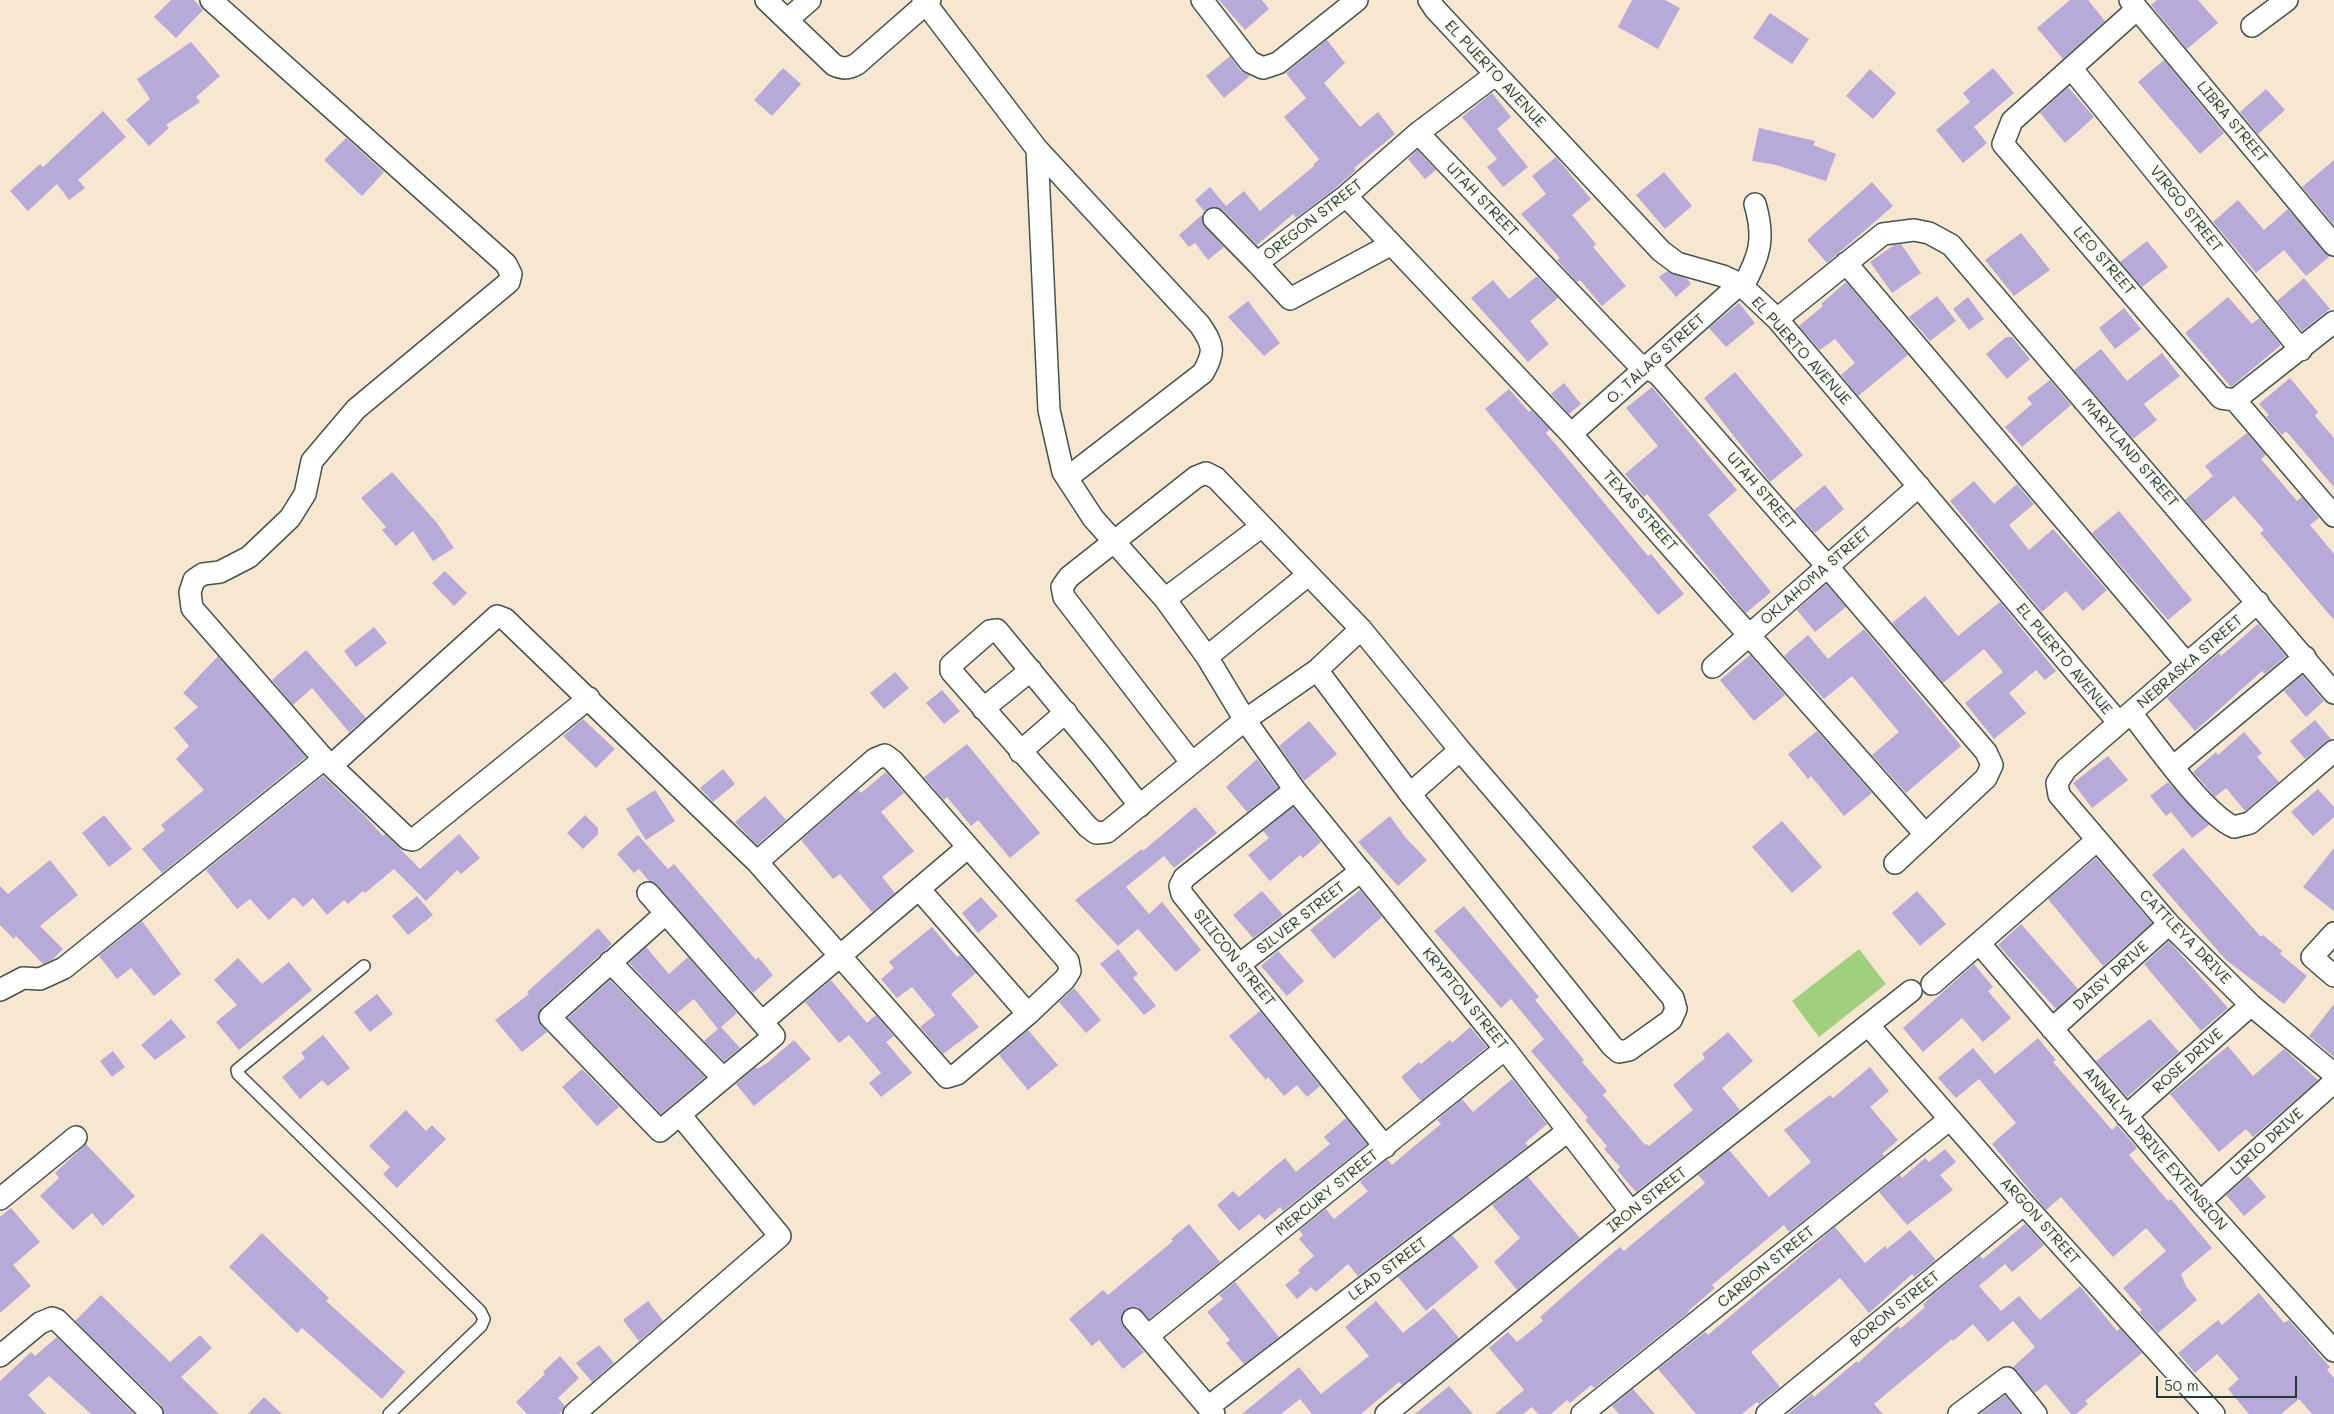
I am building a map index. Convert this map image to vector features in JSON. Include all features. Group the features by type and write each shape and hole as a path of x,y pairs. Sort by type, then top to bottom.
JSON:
{"street":[{"path":"211,0 506,264 511,274 508,282 356,410 312,461 305,494 290,518 249,557 220,572 203,574 194,580 190,592 192,608 328,762 408,839 413,840 589,698"},
{"path":"766,0 834,65 842,68 850,68 926,1 1037,149 1200,326 1211,342 1211,359 1203,373 1067,478"},
{"path":"787,20 810,0"},
{"path":"1206,2 1250,62 1263,68 1278,63 1357,0"},
{"name":"EL PUERTO AVENUE","path":"1430,0 1434,9 1661,252 1677,263 1723,276 1741,285 1776,319 1919,486 2125,718 2222,821 2234,827 2250,823 2334,751"},
{"path":"2252,26 2287,0"},
{"name":"LEO STREET","path":"2134,5 2071,68 2012,121 2003,144 2222,398 2235,400 2334,516"},
{"name":"LIBRA STREET","path":"2134,5 2334,245"},
{"name":"VIRGO STREET","path":"2071,68 2302,350"},
{"name":"OREGON STREET","path":"1390,245 1290,299 1257,263 1346,196 1418,133 1495,75"},
{"name":"UTAH STREET","path":"1418,133 1636,362 1658,374 1828,566 1986,752 1992,765 1986,778 1895,863"},
{"name":"KRYPTON STREET","path":"1037,149 1049,410 1062,472 1093,518 1164,599 1207,657 1245,720 1295,790 1505,1049 1631,1212"},
{"name":"TEXAS STREET","path":"1346,196 1390,245 1571,434 1925,834"},
{"path":"1741,285 1755,262 1762,236 1761,223 1755,204"},
{"path":"1214,219 1257,263"},
{"name":"MARYLAND STREET","path":"1846,263 1883,234 1914,230 1929,233 1951,245 2305,657 2334,694"},
{"path":"1776,319 1846,263 2187,664"},
{"name":"O. TALAG STREET","path":"1571,434 1741,285"},
{"path":"2235,400 2302,350 2334,322"},
{"path":"1191,762 1064,597 1062,586 1069,577 1113,541 1196,478 1206,473 1216,478 1361,629 1460,750 1673,998 1676,1009 1671,1020 1629,1050 1619,1052 1612,1046 1410,794 1317,670"},
{"name":"OKLAHOMA STREET","path":"1714,667 1919,486"},
{"path":"1164,599 1262,526"},
{"path":"1207,657 1308,575"},
{"name":"NEBRASKA STREET","path":"2056,782 2066,769 2258,602"},
{"path":"0,990 16,981 40,979 64,968 328,762 497,616 505,619 589,698 757,862 947,1077 957,1074 1028,1014 1066,979 1070,971 1068,961 967,848 893,761 885,755 875,759 757,862"},
{"path":"1140,806 1003,634 997,630 990,632 951,665 951,671 1020,752 1088,827 1096,833 1107,832 1140,806 1191,762 1245,720 1317,670 1361,629"},
{"path":"2173,767 2305,657"},
{"path":"983,709 1031,670"},
{"path":"1020,752 1066,712"},
{"path":"1410,794 1460,750"},
{"name":"CATTLEYA DRIVE","path":"2056,782 2059,795 2096,841 2169,924 2251,1005 2334,1074"},
{"name":"SILICON STREET","path":"1295,790 1184,878 1180,886 1182,894 1385,1146"},
{"path":"1932,984 2096,841"},
{"path":"762,1022 967,848"},
{"name":"SILVER STREET","path":"1240,964 1361,872"},
{"path":"919,889 1028,1014"},
{"path":"648,893 774,1036 660,1131 550,1018 665,914"},
{"name":"DAISY DRIVE","path":"2052,1029 2169,924"},
{"path":"2334,933 2312,957 2334,976"},
{"name":"ANNALYN DRIVE EXTENSION","path":"1980,944 2200,1202 2334,1351"},
{"path":"610,962 722,1078"},
{"name":"IRON STREET","path":"1386,1414 1631,1212 1911,991"},
{"name":"ROSE DRIVE","path":"2126,1116 2251,1005"},
{"name":"ARGON STREET","path":"1869,1026 2024,1204 2214,1414"},
{"name":"MERCURY STREET","path":"1149,1335 1505,1049"},
{"name":"LIRIO DRIVE","path":"2200,1202 2334,1082"},
{"path":"574,1414 780,1236 680,1115"},
{"name":"CARBON STREET","path":"1582,1414 1950,1119"},
{"name":"LEAD STREET","path":"1211,1410 1568,1131"},
{"path":"0,1199 76,1137"},
{"name":"BORON STREET","path":"1767,1414 2024,1204"},
{"path":"0,1356 40,1323 52,1318 57,1320 152,1414"},
{"path":"1133,1319 1149,1335 1211,1410"},
{"path":"1959,1414 2007,1378 2036,1414"}],"lane":[{"path":"364,966 237,1070 245,1081 480,1311 484,1319 481,1326 389,1414"}],"green space":[{"path":"1859,949 1886,984 1819,1037 1792,1001"}],"building":[{"path":"171,0 194,0 203,10 176,38 154,17"},
{"path":"1219,0 1262,0 1269,9 1245,30"},
{"path":"1632,0 1665,0 1680,8 1658,49 1618,27"},
{"path":"2070,0 2088,0 2105,21 2063,59 2037,28"},
{"path":"2157,0 2198,0 2218,23 2187,49 2151,5"},
{"path":"1770,13 1809,39 1792,64 1753,38"},
{"path":"1327,40 1345,63 1324,83 1360,127 1378,112 1395,134 1354,168 1356,170 1332,191 1296,218 1293,214 1257,245 1223,210 1211,207 1204,211 1195,200 1210,187 1226,206 1244,191 1260,211 1314,166 1319,159 1284,117 1306,98 1286,73"},
{"path":"191,42 220,76 196,97 200,102 166,125 169,128 149,146 126,120 150,99 137,79"},
{"path":"1230,56 1240,70 1250,76 1224,98 1206,76"},
{"path":"2164,60 2224,133 2200,154 2138,82"},
{"path":"783,68 801,84 772,116 754,100"},
{"path":"1993,68 2014,93 1974,127 1987,143 1963,163 1936,130 1970,102 1963,93"},
{"path":"1870,69 1896,93 1873,119 1846,96"},
{"path":"2068,87 2094,117 2065,143 2040,113"},
{"path":"2266,89 2285,110 2258,134 2240,112"},
{"path":"1492,93 1511,117 1497,129 1528,167 1503,187 1487,167 1497,159 1462,117"},
{"path":"103,111 126,137 78,180 85,188 69,200 57,184 28,211 10,191 40,164 43,167"},
{"path":"1759,128 1815,141 1813,145 1836,154 1826,181 1776,165 1752,161"},
{"path":"346,138 384,172 362,196 324,160"},
{"path":"1417,150 1436,170 1425,179 1408,159"},
{"path":"1556,157 1591,199 1572,215 1596,244 1593,247 1626,286 1602,306 1580,280 1577,282 1557,260 1560,258 1521,214 1546,194 1532,176"},
{"path":"2334,160 2334,225 2302,187"},
{"path":"1664,172 1692,206 1665,229 1636,195"},
{"path":"1872,182 1893,206 1827,263 1807,240"},
{"path":"2238,200 2264,230 2288,209 2329,257 2306,276 2284,250 2256,273 2213,222"},
{"path":"1202,215 1205,227 1224,247 1208,260 1195,243 1189,247 1179,235"},
{"path":"2021,233 2050,270 2014,296 1985,260"},
{"path":"2147,241 2168,267 2142,287 2120,262"},
{"path":"1901,244 1921,273 1892,293 1870,262 1894,245"},
{"path":"1667,271 1687,279 1691,284 1676,297 1659,277"},
{"path":"1537,276 1558,298 1530,321 1549,344 1528,362 1471,298 1493,280 1509,299"},
{"path":"2304,278 2330,309 2302,331 2277,301"},
{"path":"1846,282 1908,355 1858,396 1841,375 1855,363 1835,339 1820,350 1799,326 1823,306 1821,304"},
{"path":"1937,296 1956,321 1930,341 1909,317"},
{"path":"1968,297 1984,319 1969,330 1953,309"},
{"path":"2228,297 2252,324 2259,318 2281,345 2231,387 2185,333"},
{"path":"1248,301 1280,343 1264,356 1228,317"},
{"path":"1739,303 1755,323 1726,347 1709,328"},
{"path":"2124,308 2141,329 2115,349 2099,328"},
{"path":"2006,337 2012,337 2030,359 2007,379 1986,354"},
{"path":"2101,349 2127,381 2162,353 2180,376 2144,404 2157,420 2133,439 2074,370"},
{"path":"1735,372 1803,455 1770,482 1704,398"},
{"path":"2290,378 2318,412 2315,416 2334,438 2334,487 2286,431 2282,435 2266,417 2269,415 2259,404"},
{"path":"2050,380 2071,405 2022,447 2005,427 2032,404 2027,398"},
{"path":"1564,383 1581,404 1569,414 1551,394"},
{"path":"1652,387 1737,490 1708,515 1771,592 1746,613 1647,494 1644,497 1625,474 1658,446 1626,408"},
{"path":"1509,389 1529,412 1531,410 1550,429 1546,433 1648,556 1651,554 1684,594 1658,615 1485,409"},
{"path":"2247,433 2266,455 2261,459 2297,501 2302,497 2319,518 2310,525 2334,554 2334,620 2260,533 2264,530 2234,496 2204,522 2185,500 2213,476 2205,466"},
{"path":"392,472 437,523 454,548 433,561 413,531 396,546 382,530 386,527 361,498"},
{"path":"1974,481 1994,504 2017,484 2034,504 2009,525 2029,550 2053,529 2107,590 2083,611 2066,591 2042,612 1950,501"},
{"path":"1825,485 1844,509 1815,533 1794,510"},
{"path":"2119,511 2192,600 2168,620 2092,533"},
{"path":"445,571 467,593 454,606 432,583"},
{"path":"1826,584 1846,607 1815,632 1797,610"},
{"path":"1925,596 1958,636 2000,602 2056,671 2045,680 2036,670 2009,693 2026,713 1994,739 1965,703 2003,672 1984,649 1943,683 1892,623"},
{"path":"2258,624 2286,656 2265,674 2262,671 2195,731 2167,698 2219,653 2221,656"},
{"path":"374,627 387,643 356,667 344,651"},
{"path":"1864,629 1961,746 1906,793 1872,755 1899,732 1852,676 1824,699 1784,656 1808,635 1828,659"},
{"path":"306,650 366,718 349,732 312,688 293,705 272,680"},
{"path":"1750,655 1785,695 1754,721 1720,680"},
{"path":"218,656 306,757 162,873 142,849 165,830 161,825 204,790 176,759 189,746 174,728 198,707 183,693"},
{"path":"895,672 909,688 884,709 870,693"},
{"path":"2302,675 2324,701 2306,717 2284,691"},
{"path":"942,690 960,711 944,724 926,703"},
{"path":"583,719 615,749 596,768 563,736"},
{"path":"2315,720 2331,739 2305,759 2290,741"},
{"path":"1309,721 1337,754 1304,781 1279,746"},
{"path":"1817,731 1872,793 1844,816 1811,776 1808,779 1788,754"},
{"path":"2244,732 2262,753 2257,757 2279,782 2245,811 2226,788 2215,797 2193,772 2216,752 2218,755"},
{"path":"967,744 1040,833 1010,858 978,820 971,826 947,797 944,800 924,777"},
{"path":"2108,756 2128,780 2092,808 2073,783"},
{"path":"1257,759 1278,788 1247,812 1226,787"},
{"path":"723,769 735,784 713,802 700,788"},
{"path":"886,772 904,793 881,812 914,851 882,877 895,893 872,912 840,874 833,879 801,840 858,790 861,793"},
{"path":"323,776 383,836 385,834 420,869 459,834 480,858 461,874 457,870 426,901 394,869 365,893 363,891 348,904 344,900 327,915 313,898 303,907 294,897 269,920 250,899 237,909 206,870"},
{"path":"2168,782 2209,825 2192,838 2171,812 2166,816 2150,796"},
{"path":"2318,789 2334,807 2334,817 2313,836 2291,812"},
{"path":"655,790 675,821 646,840 626,809"},
{"path":"765,796 786,820 757,845 735,822"},
{"path":"1195,807 1217,833 1174,868 1164,856 1126,887 1149,914 1162,902 1201,950 1176,972 1138,929 1118,946 1075,900 1142,849 1143,851"},
{"path":"1293,807 1321,842 1303,858 1300,855 1270,881 1248,855 1269,838 1263,831"},
{"path":"104,815 132,849 109,867 82,833"},
{"path":"585,815 598,828 598,834 583,849 567,833"},
{"path":"1390,816 1405,837 1427,860 1398,886 1358,842"},
{"path":"1782,821 1822,867 1792,893 1752,847"},
{"path":"638,835 668,869 674,864 756,960 758,957 773,975 753,993 657,885 649,881 639,869 634,873 617,854"},
{"path":"2183,848 2261,937 2263,935 2282,951 2280,954 2307,976 2284,1004 2226,960 2152,875"},
{"path":"2334,848 2334,911 2303,887"},
{"path":"2096,858 2152,923 2103,966 2048,899"},
{"path":"50,860 78,895 40,926 63,949 52,960 43,964 16,936 14,939 0,925 0,886 8,894"},
{"path":"1360,890 1382,917 1334,959 1310,930"},
{"path":"1262,891 1283,915 1253,938 1233,915"},
{"path":"1917,891 1946,924 1920,946 1892,913"},
{"path":"417,896 433,915 408,935 392,916"},
{"path":"981,897 998,916 978,933 962,913"},
{"path":"1464,906 1539,997 1535,1000 1584,1060 1582,1062 1607,1091 1603,1095 1645,1145 1649,1146 1693,1110 1673,1085 1705,1058 1702,1054 1728,1032 1753,1061 1722,1088 1740,1110 1636,1192 1617,1170 1620,1167 1604,1149 1607,1146 1585,1120 1588,1118 1531,1051 1544,1039 1511,999 1501,1008 1434,931"},
{"path":"142,921 181,974 154,996 131,968 117,979 99,956"},
{"path":"2021,924 2078,989 2056,1009 1998,945"},
{"path":"932,927 957,957 960,955 976,973 951,994 979,1027 943,1054 920,1027 935,1015 912,987 897,998 881,979 894,968 889,962"},
{"path":"598,928 612,944 541,1008 538,1020 547,1032 522,1052 495,1020 529,994 527,992"},
{"path":"2169,941 2228,1008 2201,1031 2144,964"},
{"path":"646,947 669,974 688,957 737,1013 721,1027 740,1048 724,1061 704,1041 718,1029 694,999 677,1013 629,963"},
{"path":"1118,949 1138,974 1133,978 1156,1006 1144,1015 1100,964"},
{"path":"1278,951 1304,981 1287,996 1261,966"},
{"path":"238,958 262,984 289,962 312,990 239,1050 216,1022 237,1005 214,980"},
{"path":"1974,964 1993,987 1988,991 2011,1018 1983,1042 1962,1018 1923,1052 1903,1028"},
{"path":"610,980 705,1077 661,1114 568,1018"},
{"path":"831,980 867,1023 876,1015 894,1036 886,1042 912,1073 881,1097 869,1083 881,1073 849,1035 839,1043 805,1002"},
{"path":"1074,988 1101,1020 1086,1033 1059,1002"},
{"path":"377,994 393,1014 370,1032 354,1012"},
{"path":"2334,1004 2334,1057 2309,1036"},
{"path":"1260,1011 1320,1086 1307,1097 1297,1085 1284,1096 1268,1077 1266,1080 1229,1036"},
{"path":"171,1019 186,1037 155,1060 141,1045"},
{"path":"2150,1019 2179,1052 2127,1097 2096,1061"},
{"path":"1470,1027 1487,1047 1421,1101 1401,1077 1419,1062 1421,1064 1450,1040 1452,1043"},
{"path":"1028,1030 1058,1065 1028,1090 999,1055"},
{"path":"323,1035 350,1068 328,1086 322,1080 300,1099 282,1077 305,1058 301,1053"},
{"path":"2038,1038 2056,1060 2053,1062 2112,1130 2117,1125 2137,1148 2129,1155 2168,1201 2171,1199 2212,1248 2181,1274 2186,1286 2197,1300 2158,1333 2139,1312 2142,1310 2123,1288 2166,1251 2146,1228 2113,1257 2061,1197 2046,1210 1992,1144 2016,1123 1979,1079 1956,1098 1938,1078 1973,1048 1995,1074"},
{"path":"794,1040 811,1059 754,1106 736,1084 756,1067 757,1069 767,1063"},
{"path":"2228,1046 2253,1076 2284,1049 2318,1080 2253,1137 2246,1129 2219,1152 2170,1094"},
{"path":"113,1051 125,1067 112,1077 100,1061"},
{"path":"1870,1067 1889,1091 1870,1107 1898,1140 1882,1154 1884,1156 1789,1232 1784,1225 1712,1285 1715,1288 1689,1312 1594,1388 1591,1385 1570,1403 1567,1400 1551,1414 1538,1414 1532,1407 1523,1414 1495,1414 1524,1390 1489,1348 1508,1332 1517,1342 1543,1321 1540,1317 1601,1263 1620,1247 1624,1251 1705,1183 1698,1175 1729,1150 1769,1197 1811,1162 1784,1130 1830,1095 1833,1098"},
{"path":"582,1069 619,1107 597,1126 562,1087"},
{"path":"1512,1079 1547,1124 1525,1143 1528,1146 1358,1276 1348,1264 1316,1292 1311,1287 1297,1299 1285,1285 1300,1273 1298,1270 1314,1256 1299,1239 1303,1235 1299,1230 1326,1209 1334,1219 1368,1191 1360,1182 1387,1159 1392,1165 1441,1124 1437,1120 1462,1099 1473,1112"},
{"path":"406,1110 426,1131 432,1125 446,1139 397,1188 383,1174 390,1167 369,1146"},
{"path":"1346,1118 1367,1144 1283,1211 1280,1207 1265,1220 1259,1214 1239,1231 1217,1205 1233,1191 1239,1197 1285,1158 1296,1172 1330,1144 1324,1137"},
{"path":"86,1144 135,1196 103,1226 92,1213 73,1230 40,1196 59,1178 55,1173"},
{"path":"1945,1149 1956,1162 1940,1175 1953,1190 1907,1225 1879,1192 1900,1175 1902,1178 1925,1158 1929,1162"},
{"path":"2248,1176 2266,1197 2244,1216 2226,1195"},
{"path":"1528,1177 1580,1238 1517,1290 1494,1262 1520,1238 1492,1205"},
{"path":"11,1208 40,1242 13,1265 31,1286 0,1313 0,1217"},
{"path":"1189,1224 1220,1262 1149,1319 1138,1307 1130,1307 1125,1310 1121,1322 1144,1352 1123,1369 1099,1340 1092,1346 1069,1319 1103,1290 1108,1295 1173,1241 1171,1239"},
{"path":"2025,1224 2044,1245 2012,1272 2005,1264 1979,1286 2001,1311 2019,1296 2040,1320 2080,1286 2117,1331 2120,1328 2142,1353 2085,1401 2088,1404 2076,1414 2071,1414 2046,1384 2035,1393 2013,1367 2035,1347 2013,1321 1988,1342 1973,1324 1953,1341 1952,1339 1874,1404 1883,1414 1788,1414 1812,1394 1814,1397 1857,1361 1858,1363 1898,1326 1900,1329 1925,1307 1923,1305 1930,1297 1980,1256 1983,1259"},
{"path":"1835,1227 1865,1263 1885,1246 1887,1249 1910,1230 1936,1260 1914,1277 1912,1274 1869,1313 1840,1278 1751,1352 1780,1387 1759,1404 1757,1402 1742,1414 1696,1414 1658,1369 1705,1332 1708,1335"},
{"path":"262,1233 329,1298 326,1301 405,1372 382,1399 302,1328 297,1333 229,1267"},
{"path":"1452,1235 1479,1267 1426,1311 1398,1277"},
{"path":"1235,1282 1279,1337 1244,1364 1226,1343 1230,1340 1207,1312 1223,1299 1219,1295"},
{"path":"2259,1293 2284,1323 2289,1320 2330,1367 2327,1370 2334,1378 2334,1414 2312,1414 2299,1399 2281,1414 2249,1414 2228,1389 2239,1379 2217,1354 2195,1373 2178,1353 2218,1320 2222,1325"},
{"path":"101,1295 170,1362 200,1335 212,1348 181,1377 219,1414 164,1414 161,1405 75,1321"},
{"path":"648,1301 663,1321 639,1341 623,1320"},
{"path":"1376,1301 1403,1333 1434,1308 1459,1338 1402,1385 1399,1382 1361,1414 1312,1414 1300,1399 1281,1414 1242,1414 1299,1367 1321,1394 1369,1356 1345,1327"},
{"path":"57,1337 134,1414 91,1414 49,1376 28,1395 46,1414 0,1414 0,1381 31,1352 35,1356"},
{"path":"599,1345 614,1363 592,1382 576,1363"},
{"path":"560,1356 579,1378 558,1398 565,1406 559,1414 527,1414 516,1402 545,1374 543,1372"},
{"path":"1449,1386 1473,1414 1415,1414"},
{"path":"1633,1389 1655,1414 1619,1414 1612,1406"},
{"path":"2005,1395 2020,1414 1980,1414"},
{"path":"264,1397 282,1414 248,1414"}]}
